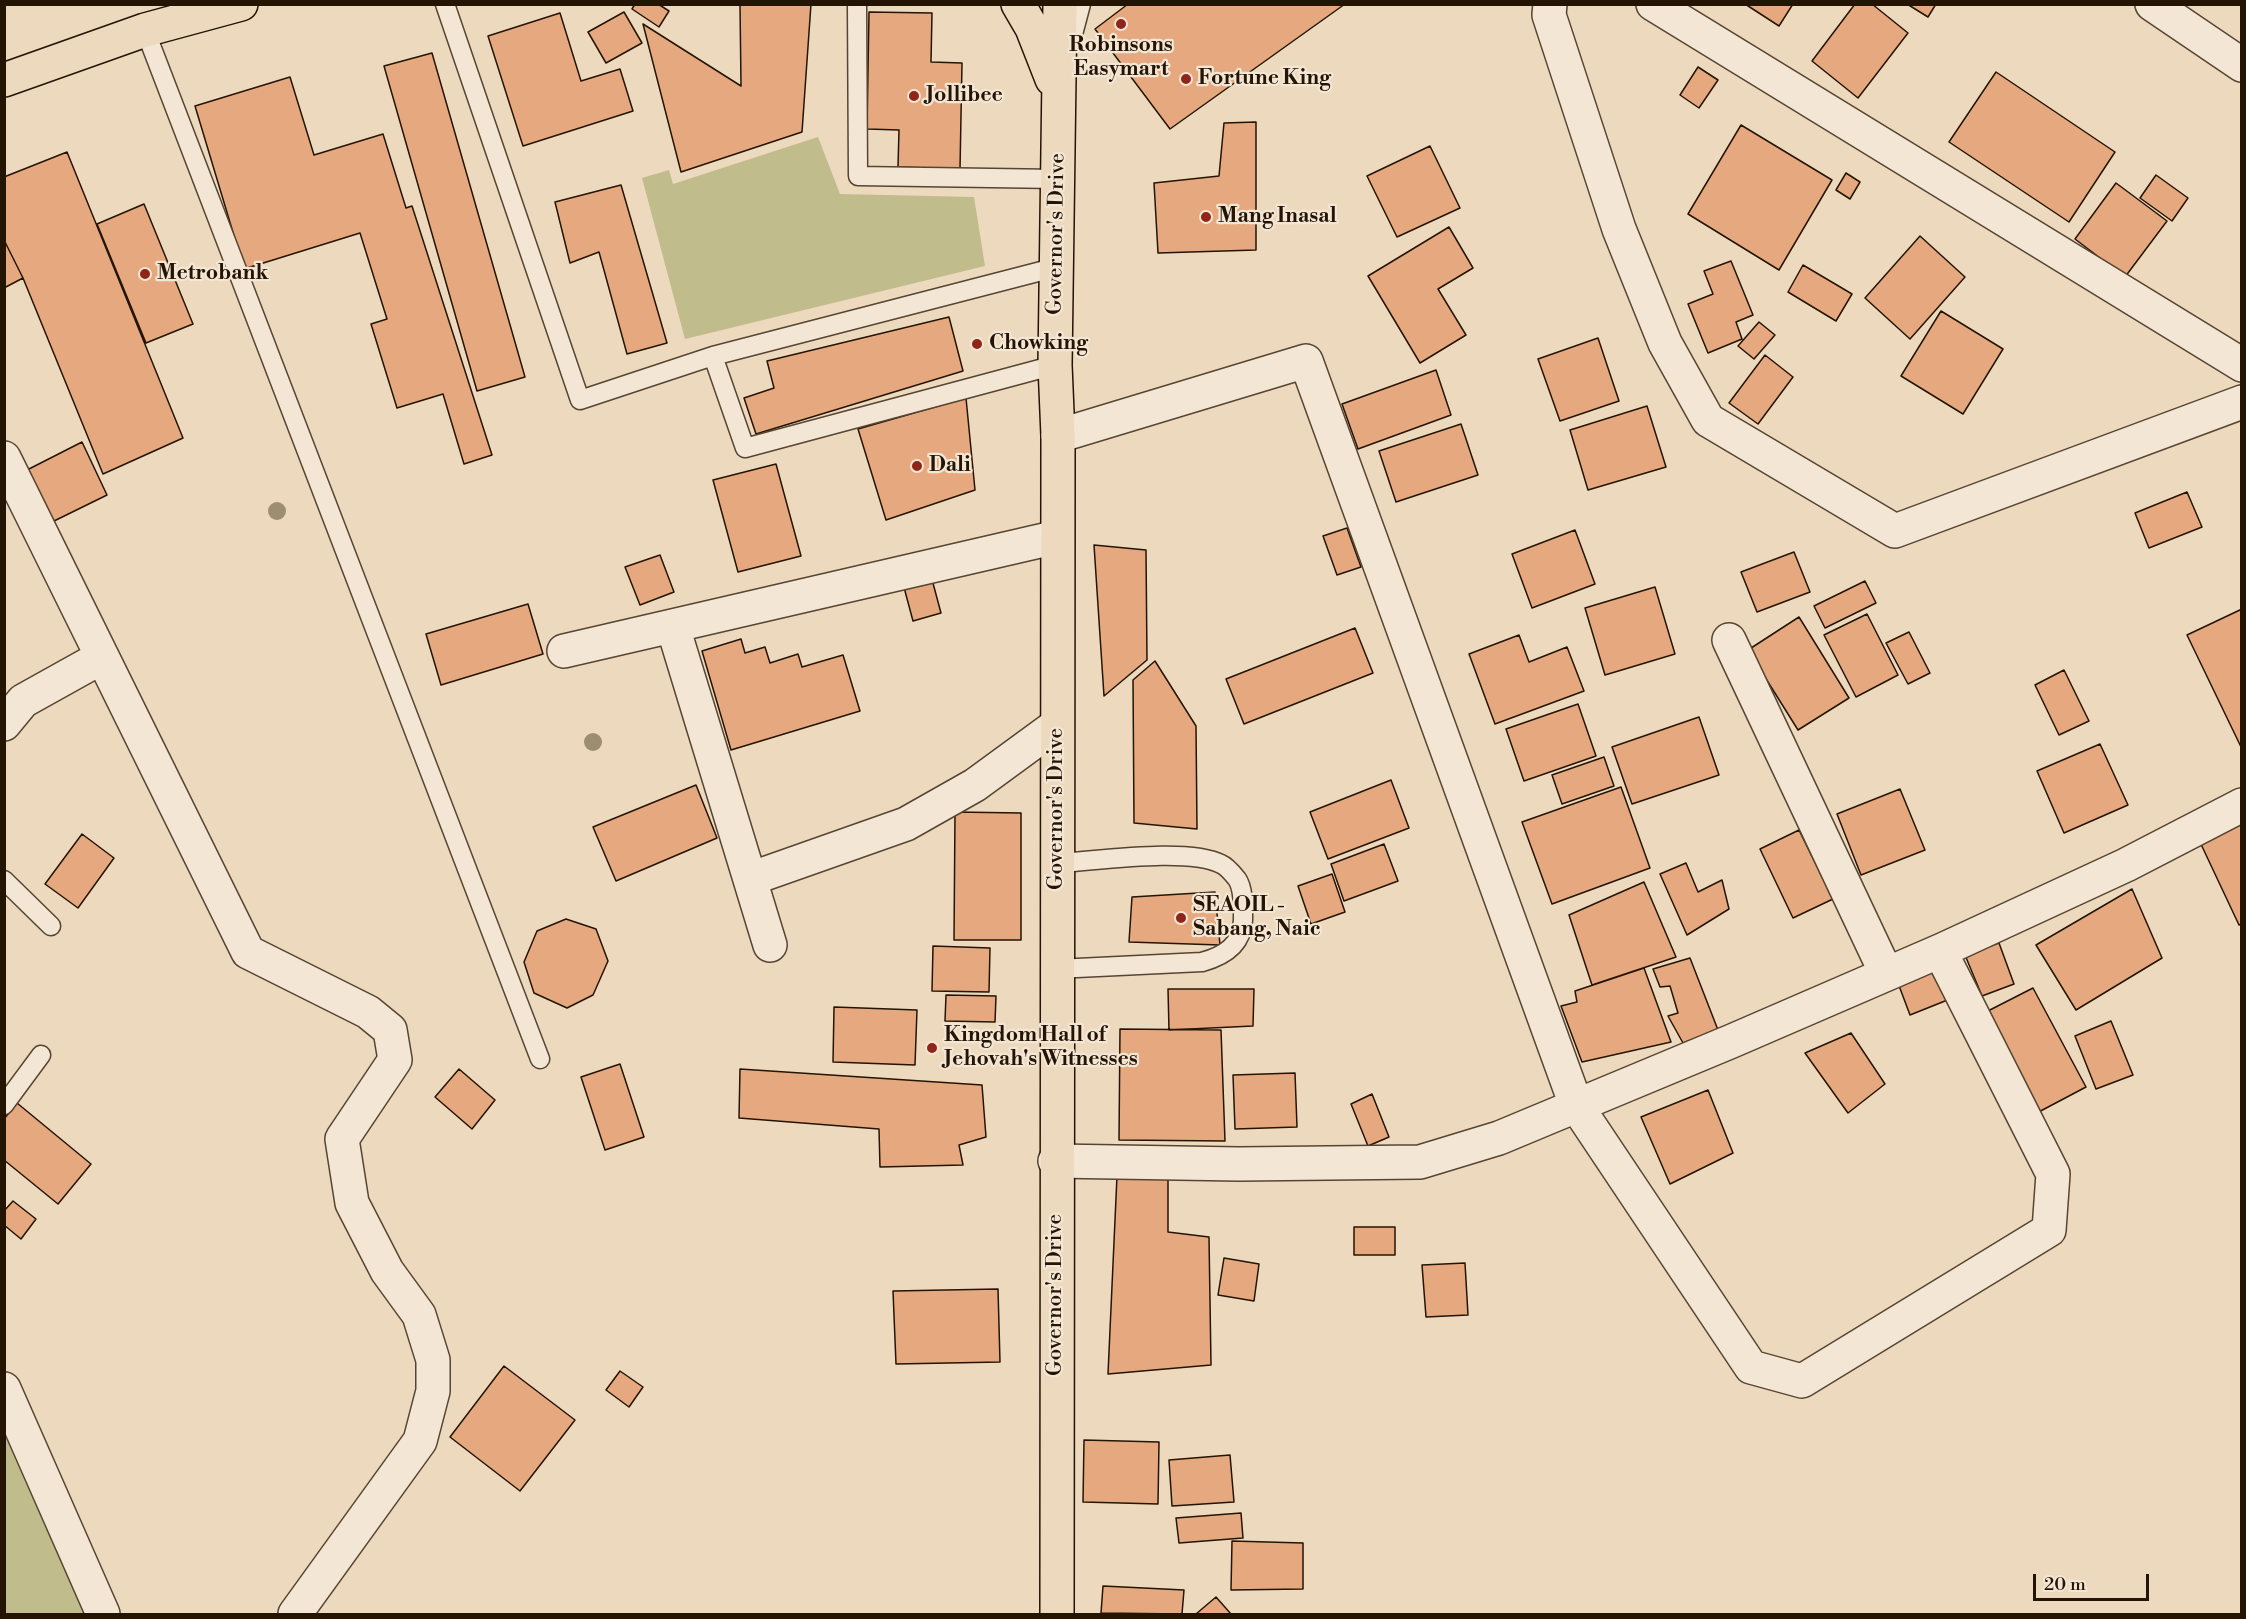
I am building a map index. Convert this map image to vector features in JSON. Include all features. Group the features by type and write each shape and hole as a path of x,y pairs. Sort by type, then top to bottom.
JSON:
{"main road":[{"path":"4,80 145,30 241,4"},
{"path":"1018,4 1043,53 1058,99"},
{"name":"Governor's Drive","path":"1057,1614 1055,1161 1058,436 1055,365 1060,4"}],"street":[{"path":"1550,4 1550,15 1619,229 1665,343 1708,420 1895,531 2241,402"},
{"path":"1653,4 2241,365"},
{"path":"2152,4 2241,65"},
{"path":"1058,436 1305,361 1576,1105 1751,1367 1802,1381 2049,1230 2053,1174 1940,951"},
{"path":"4,458 248,952 368,1012 390,1030 395,1060 342,1139 352,1203 387,1271 419,1315 433,1360 433,1390 420,1441 295,1614"},
{"path":"564,651 1057,537"},
{"path":"673,627 770,945"},
{"path":"1729,640 1886,973"},
{"path":"4,724 23,700 102,657"},
{"path":"750,879 906,824 975,785 1057,725"},
{"path":"1055,1161 1239,1164 1420,1162 1499,1138 1940,951 2126,865 2241,805"},
{"path":"4,1389 103,1614"}],"lane":[{"path":"445,4 580,400 713,356 1057,267"},
{"path":"857,4 858,176 1058,179"},
{"path":"1058,99 1081,4"},
{"path":"145,30 540,1059"},
{"path":"713,356 745,448 1055,365"},
{"path":"1056,969 1184,963 1221,956 1234,946 1242,927 1243,904 1239,881 1222,864 1196,857 1057,863"},
{"path":"4,880 51,926"},
{"path":"4,1105 41,1055"}],"shaded area":[{"path":"818,137 840,194 974,197 985,266 685,339 642,178 669,170 673,184"},
{"path":"5,1430 88,1614 5,1614"}],"building":[{"path":"635,4 658,4 669,11 659,27 632,9"},
{"path":"740,4 811,4 802,132 681,172 643,24 741,86"},
{"name":"Fortune King","path":"1128,4 1345,4 1170,129 1095,29"},
{"path":"1745,4 1793,4 1779,26"},
{"path":"1855,4 1872,4 1908,33 1858,98 1812,61"},
{"path":"1907,4 1936,4 1928,17"},
{"path":"624,12 642,43 606,63 588,32"},
{"name":"Jollibee","path":"869,12 932,13 931,62 962,63 960,169 898,167 899,130 867,129"},
{"path":"560,13 581,81 620,69 633,111 523,146 488,36"},
{"path":"432,53 525,377 477,391 384,66"},
{"path":"1698,67 1718,80 1699,108 1680,95"},
{"path":"1996,72 2115,152 2069,222 1949,142"},
{"path":"290,77 314,155 383,134 406,208 412,206 492,455 464,464 443,394 397,408 371,324 387,319 360,233 244,269 195,106"},
{"name":"Mang Inasal","path":"1256,122 1256,250 1158,253 1154,183 1219,176 1224,123"},
{"path":"1741,125 1832,180 1779,270 1688,214"},
{"path":"1430,146 1460,208 1397,237 1367,176"},
{"path":"67,152 183,438 103,474 23,278 4,240 4,177"},
{"path":"1846,173 1860,182 1850,199 1836,190"},
{"path":"2156,175 2188,198 2172,221 2140,198"},
{"path":"2116,183 2167,221 2125,277 2075,239"},
{"path":"621,185 667,343 627,354 599,252 570,263 555,202"},
{"name":"Metrobank","path":"144,204 193,324 146,343 97,224"},
{"path":"1449,227 1473,268 1438,289 1466,335 1420,363 1368,276"},
{"path":"1920,236 1965,277 1910,339 1865,298"},
{"path":"4,240 23,278 4,288"},
{"path":"1731,261 1753,315 1736,322 1742,339 1708,353 1688,304 1713,294 1704,271"},
{"path":"1803,265 1852,294 1836,321 1788,292"},
{"path":"1941,311 2003,349 1963,414 1901,376"},
{"path":"949,317 963,371 756,434 744,398 774,388 767,361"},
{"path":"1759,322 1775,335 1754,359 1738,346"},
{"path":"1598,338 1619,401 1560,421 1538,359"},
{"path":"1765,355 1793,377 1758,424 1729,403"},
{"path":"1436,370 1451,415 1358,449 1342,404"},
{"path":"966,398 975,490 886,520 858,429"},
{"path":"1647,406 1666,467 1588,490 1570,430"},
{"path":"1461,424 1478,475 1396,502 1379,451"},
{"path":"82,442 107,495 50,523 25,471"},
{"path":"776,464 801,556 738,572 713,480"},
{"path":"2187,492 2202,527 2149,548 2135,513"},
{"path":"1347,528 1361,567 1337,575 1323,536"},
{"path":"1575,530 1595,584 1532,608 1512,554"},
{"path":"1094,545 1146,550 1147,660 1104,696"},
{"path":"1794,552 1810,592 1757,612 1741,572"},
{"path":"660,555 674,592 640,605 625,567"},
{"path":"930,572 941,613 913,621 902,580"},
{"path":"1865,581 1876,603 1825,628 1814,606"},
{"path":"1655,587 1675,654 1605,675 1585,608"},
{"path":"528,604 543,654 441,685 426,634"},
{"path":"2242,609 2242,749 2187,635"},
{"path":"1867,614 1898,675 1856,697 1824,635"},
{"path":"1799,617 1849,698 1798,730 1748,650"},
{"path":"1355,628 1373,673 1244,724 1226,679"},
{"path":"1909,632 1930,673 1908,684 1886,643"},
{"path":"1519,635 1529,662 1567,647 1584,691 1495,724 1469,654"},
{"path":"741,639 745,653 765,647 770,663 798,654 802,667 843,655 860,711 731,750 702,651"},
{"path":"1155,661 1196,726 1197,829 1134,823 1133,680"},
{"path":"2064,670 2089,721 2059,735 2035,685"},
{"path":"1578,704 1596,756 1524,781 1506,729"},
{"path":"1699,717 1719,775 1632,804 1612,747"},
{"path":"2100,744 2128,805 2064,833 2037,771"},
{"path":"1604,757 1614,786 1562,804 1552,775"},
{"path":"1391,780 1409,828 1328,859 1310,812"},
{"path":"696,785 717,838 616,881 593,827"},
{"path":"1621,787 1650,868 1552,904 1522,822"},
{"path":"1900,789 1925,850 1861,875 1837,814"},
{"path":"955,812 1021,813 1021,940 954,940"},
{"path":"2242,818 2242,924 2239,925 2199,840"},
{"path":"1799,830 1833,899 1793,918 1760,849"},
{"path":"82,834 114,858 78,908 45,884"},
{"path":"1384,844 1398,881 1344,901 1331,864"},
{"path":"1686,863 1698,892 1722,880 1729,909 1687,935 1660,874"},
{"path":"1332,874 1345,912 1311,924 1298,886"},
{"path":"1644,882 1676,957 1592,985 1569,915"},
{"path":"2132,889 2162,958 2076,1010 2036,945"},
{"path":"1215,892 1220,945 1129,942 1132,897"},
{"path":"566,919 596,929 608,961 593,995 567,1008 534,993 524,962 537,931"},
{"path":"1999,943 2014,984 1982,996 1965,955"},
{"path":"933,946 990,948 989,992 932,991"},
{"path":"1690,958 1718,1030 1683,1043 1668,1016 1678,1013 1670,986 1660,987 1653,969"},
{"path":"1644,968 1671,1042 1582,1062 1561,1006 1577,1002 1575,991"},
{"path":"1937,969 1950,999 1910,1015 1898,983"},
{"path":"2033,988 2086,1087 2033,1115 1982,1014"},
{"path":"1168,989 1254,989 1253,1026 1169,1030"},
{"path":"946,995 996,996 995,1022 945,1021"},
{"path":"834,1007 917,1010 915,1065 833,1062"},
{"path":"2111,1021 2133,1075 2096,1089 2075,1036"},
{"path":"1120,1029 1221,1030 1225,1141 1119,1140"},
{"path":"1851,1033 1885,1084 1848,1113 1805,1053"},
{"path":"620,1064 644,1137 605,1150 581,1077"},
{"path":"459,1069 495,1100 472,1129 435,1097"},
{"path":"740,1069 982,1085 986,1137 959,1145 963,1165 880,1167 879,1129 739,1118"},
{"path":"1295,1073 1297,1127 1235,1129 1233,1075"},
{"path":"1708,1090 1733,1153 1670,1184 1641,1117"},
{"path":"1372,1094 1389,1137 1368,1146 1351,1104"},
{"path":"17,1103 91,1164 58,1204 4,1160 4,1119"},
{"path":"1168,1173 1168,1232 1209,1237 1211,1365 1108,1374 1117,1176"},
{"path":"13,1201 36,1219 21,1239 4,1225 4,1211"},
{"path":"1354,1227 1395,1227 1395,1255 1354,1255"},
{"path":"1224,1258 1259,1264 1254,1301 1218,1295"},
{"path":"1465,1263 1468,1315 1426,1317 1422,1265"},
{"path":"998,1289 1000,1362 896,1364 893,1291"},
{"path":"504,1366 575,1420 520,1491 450,1437"},
{"path":"620,1371 643,1387 629,1407 606,1390"},
{"path":"1084,1440 1159,1442 1158,1504 1083,1502"},
{"path":"1230,1455 1234,1502 1172,1506 1169,1460"},
{"path":"1241,1513 1243,1538 1179,1543 1176,1518"},
{"path":"1232,1541 1303,1543 1303,1589 1231,1590"},
{"path":"1103,1586 1184,1590 1182,1614 1101,1613"},
{"path":"1216,1597 1231,1614 1196,1614"}],"place":[{"name":"Robinsons Easymart","path":"1121,24"},
{"name":"Fortune King","path":"1186,79"},
{"name":"Jollibee","path":"914,96"},
{"name":"Mang Inasal","path":"1206,217"},
{"name":"Metrobank","path":"145,274"},
{"name":"Chowking","path":"977,344"},
{"name":"Dali","path":"917,466"},
{"name":"SEAOIL - Sabang, Naic","path":"1181,918"},
{"name":"Kingdom Hall of Jehovah's Witnesses","path":"932,1048"}]}
